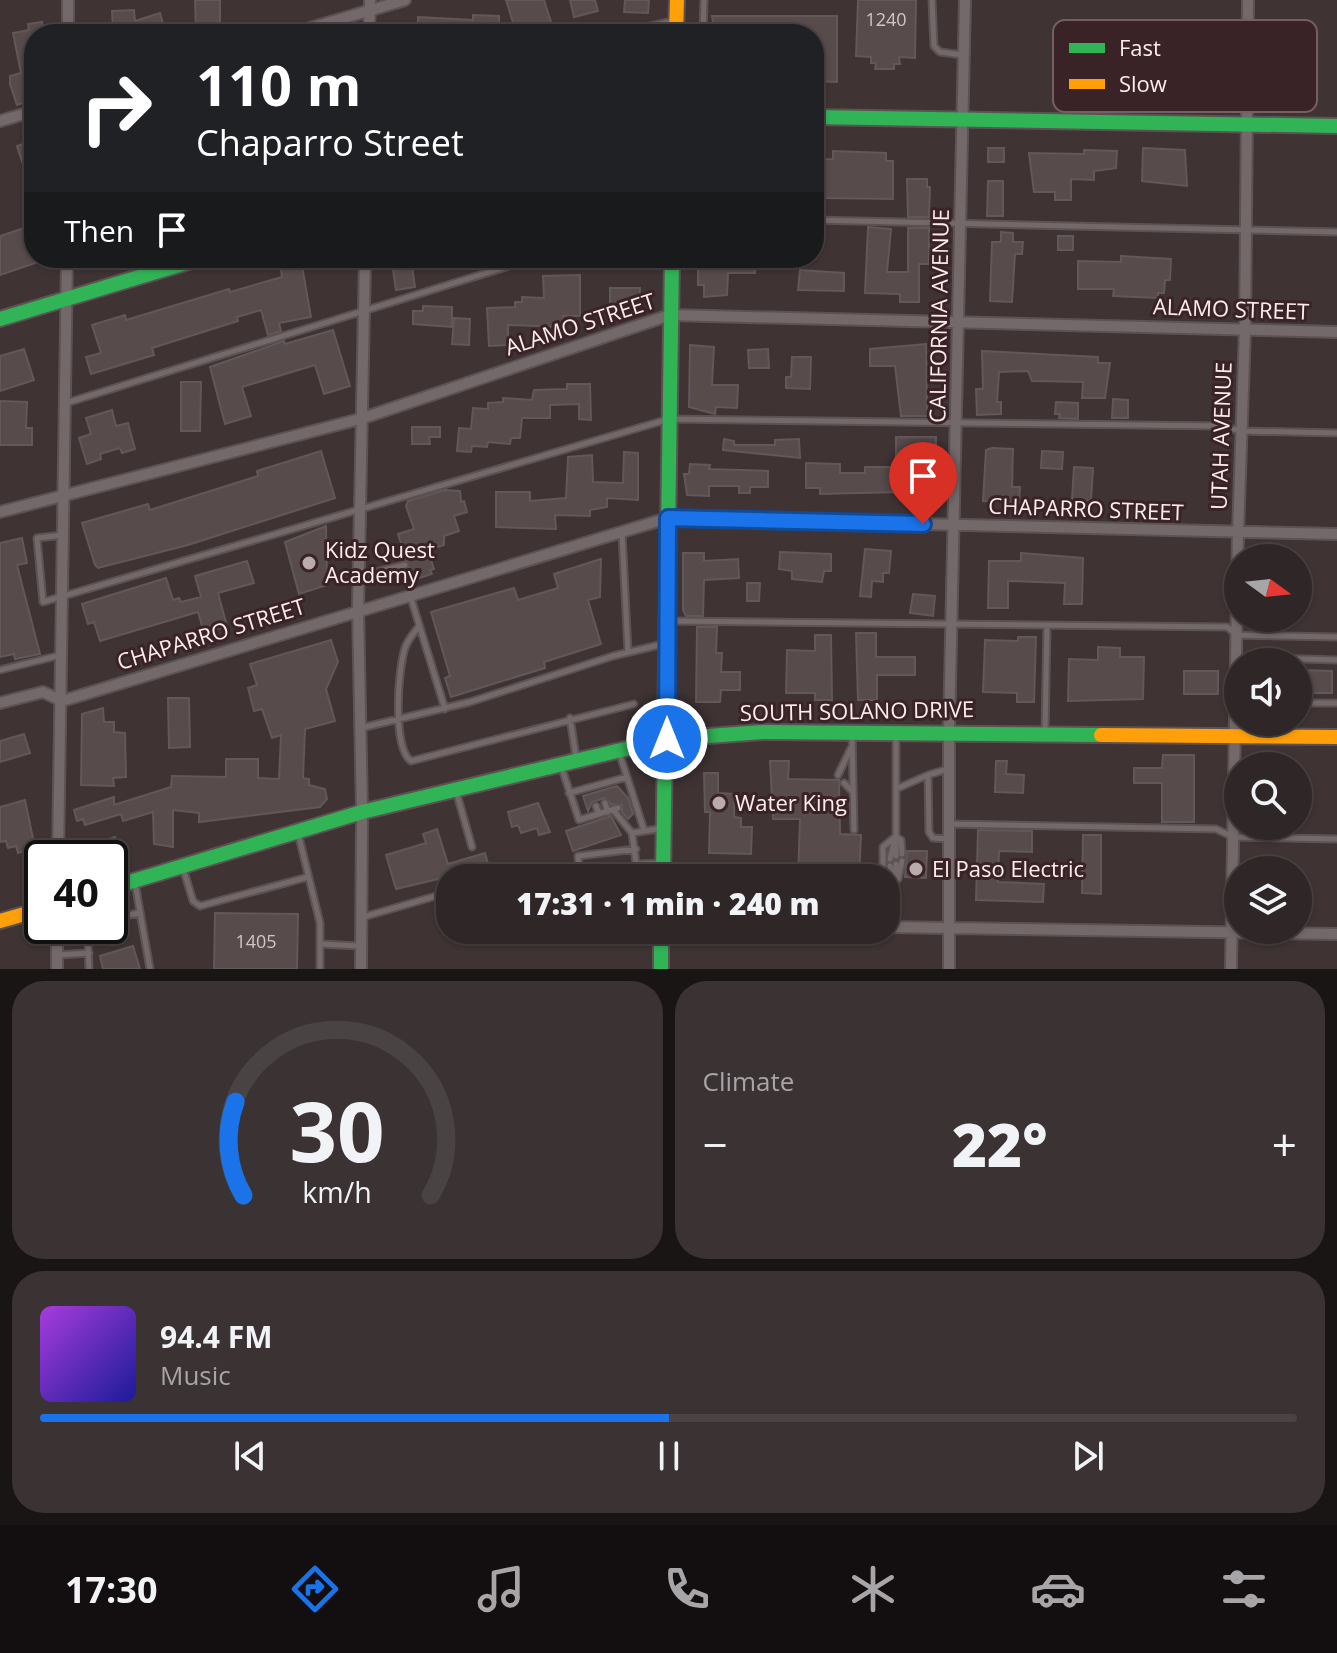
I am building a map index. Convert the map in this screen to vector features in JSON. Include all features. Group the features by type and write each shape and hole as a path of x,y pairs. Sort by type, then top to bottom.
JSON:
{"street":[{"path":"68,0 68,24"},
{"path":"318,24 370,5 405,0"},
{"path":"676,24 677,0"},
{"name":"CALIFORNIA AVENUE","path":"949,969 949,731 965,0"},
{"name":"UTAH AVENUE","path":"1248,0 1248,20"},
{"name":"UTAH AVENUE","path":"1237,648 1245,329 1245,112"},
{"path":"0,121 24,114"},
{"path":"824,117 1337,126"},
{"path":"58,840 67,268"},
{"path":"0,319 165,268"},
{"path":"361,969 358,576 365,268"},
{"path":"663,864 672,268"},
{"name":"ALAMO STREET","path":"0,512 360,419 670,315 1337,332"},
{"name":"CHAPARRO STREET","path":"0,703 43,692 62,701 358,609 668,518 1337,534"},
{"name":"SOUTH SOLANO DRIVE","path":"128,883 362,812 667,739 763,732 852,739 896,732 949,731 1224,735"},
{"name":"SOUTH SOLANO DRIVE","path":"1312,734 1337,737"},
{"path":"0,921 24,914"},
{"path":"900,927 1224,933"},
{"path":"1312,934 1337,934"},
{"path":"57,944 57,969"},
{"path":"661,944 661,969"},
{"name":"UTAH AVENUE","path":"1231,944 1231,969"}],"lane":[{"path":"703,24 704,0"},
{"path":"932,0 934,46 940,52 964,55"},
{"path":"824,220 1337,232"},
{"path":"65,403 363,308 501,268"},
{"path":"63,535 37,538 43,602 669,419 1219,426 1242,431 1337,433"},
{"path":"622,532 628,652"},
{"path":"358,576 405,565"},
{"path":"409,594 445,709"},
{"path":"668,621 1227,627 1237,635 1337,637"},
{"path":"419,626 404,650 397,720 405,755 411,761 634,704"},
{"path":"1045,733 1047,626"},
{"path":"360,729 445,709 628,652 668,643"},
{"path":"0,670 63,655"},
{"path":"1312,659 1337,660"},
{"path":"1312,703 1337,703"},
{"path":"570,718 577,761"},
{"path":"896,732 896,864"},
{"path":"838,775 838,767 852,739"},
{"path":"852,739 854,830"},
{"path":"618,751 644,830"},
{"path":"560,765 579,820 613,810"},
{"path":"895,790 949,769"},
{"path":"928,775 929,832 933,838 949,839"},
{"path":"569,793 590,790 627,777"},
{"path":"844,783 853,792"},
{"path":"456,790 472,847"},
{"path":"628,798 634,793"},
{"path":"605,803 632,833 638,864"},
{"path":"596,806 599,814"},
{"path":"949,824 1216,829 1224,833"},
{"path":"632,833 665,828"},
{"path":"298,832 318,910 320,969"},
{"path":"883,864 883,847 896,837"},
{"path":"1312,839 1337,839"},
{"path":"579,864 578,856 636,849"},
{"path":"183,866 193,901 200,906 308,877"},
{"path":"135,881 150,969"},
{"path":"361,918 436,896"},
{"path":"128,915 139,913"},
{"path":"89,969 91,944"},
{"path":"320,944 361,946"},
{"path":"57,955 89,953"}],"building":[{"path":"195,0 220,0 220,22 196,24"},
{"path":"506,0 544,0 552,24 513,24"},
{"path":"570,0 595,0 598,11 574,17"},
{"path":"625,0 649,0 648,13 624,12"},
{"path":"858,0 916,0 915,58 899,57 900,64 894,64 894,69 875,69 876,63 871,63 871,57 856,56"},
{"path":"134,10 135,21 160,13 163,24 113,24 112,11"},
{"path":"473,15 499,16 499,24 418,24 418,17 473,20"},
{"path":"712,16 837,16 837,82 824,81 824,24 713,24"},
{"path":"24,31 24,103 17,105 10,84 10,76 21,73 13,33"},
{"path":"24,144 24,167 17,146"},
{"path":"988,148 1004,148 1004,162 988,162"},
{"path":"1143,148 1185,150 1187,186 1142,181"},
{"path":"1084,150 1117,151 1116,168 1094,171 1094,180 1071,179 1071,200 1055,200 1055,192 1034,192 1029,153 1084,154"},
{"path":"833,151 886,153 886,161 893,161 893,199 824,198 824,159 833,159"},
{"path":"907,179 927,179 927,187 930,187 929,217 908,217"},
{"path":"988,181 1003,181 1003,216 987,216"},
{"path":"868,227 891,229 887,272 908,272 908,228 929,228 929,264 919,264 919,302 900,302 900,294 865,293"},
{"path":"24,228 24,267 0,275 0,236"},
{"path":"1001,232 1013,233 1013,242 1023,242 1022,254 1015,254 1012,302 990,301 992,242 1001,242"},
{"path":"1058,236 1073,236 1073,250 1058,250"},
{"path":"1121,256 1171,259 1170,280 1165,280 1164,293 1158,293 1158,298 1113,296 1114,289 1078,289 1078,261 1121,262"},
{"path":"302,268 311,317 279,323 281,331 268,335 261,310 237,317 238,321 152,348 154,355 91,374 86,357 101,353 92,325 125,315 126,320 229,289 230,292 282,277 281,269"},
{"path":"412,268 415,287 396,290 393,270"},
{"path":"698,268 755,268 755,273 728,273 727,295 704,297 704,285 698,285"},
{"path":"800,270 844,273 844,291 798,290"},
{"path":"580,275 580,316 563,316 563,327 508,325 508,345 489,346 487,308 515,307 515,302 522,302 522,297 544,298 543,276"},
{"path":"610,288 640,288 639,304 610,307"},
{"path":"423,306 452,307 452,327 413,324 413,311 423,311"},
{"path":"454,318 470,319 469,345 452,344"},
{"path":"333,330 350,386 324,394 315,365 242,387 251,416 225,424 210,367 284,341 285,344"},
{"path":"926,344 927,416 901,416 895,366 870,366 870,349"},
{"path":"690,345 714,347 712,385 738,385 737,408 716,407 715,414 689,407"},
{"path":"24,349 34,380 0,391 0,356"},
{"path":"768,349 769,368 749,368 748,350"},
{"path":"982,351 1098,357 1098,363 1110,363 1105,398 1082,398 1083,382 1032,381 1028,371 999,372 997,402 1001,402 1001,414 977,415 976,389 983,389"},
{"path":"792,357 811,357 810,389 786,388 786,377 791,377"},
{"path":"181,382 201,382 200,431 181,431"},
{"path":"567,384 590,384 591,420 579,419 579,404 550,405 550,418 522,418 520,438 511,438 510,444 488,442 487,447 472,446 471,452 457,451 459,428 471,429 473,408 488,409 488,403 503,402 503,398 532,400 534,390 567,389"},
{"path":"1113,399 1128,400 1128,418 1112,418"},
{"path":"0,401 27,402 26,428 32,428 32,445 0,445"},
{"path":"1056,402 1078,403 1078,419 1059,418 1060,414 1055,414"},
{"path":"112,410 116,426 128,423 135,449 122,453 120,448 100,454 101,459 87,464 79,438 91,434 86,418"},
{"path":"412,427 440,427 440,437 429,437 430,444 412,444"},
{"path":"896,437 936,437 936,449 907,449 907,477 924,477 923,497 900,497 900,492 820,494 820,488 806,488 806,463 840,464 840,473 865,473 865,467 896,467"},
{"path":"724,439 734,441 734,445 775,445 775,440 799,439 800,458 723,450"},
{"path":"1013,449 1012,487 1020,487 1019,503 983,501 986,450"},
{"path":"321,451 335,498 188,545 98,568 95,565 82,523 148,504 150,510 258,476 257,471"},
{"path":"1042,451 1063,452 1062,469 1041,468"},
{"path":"624,452 638,453 638,500 607,498 607,507 590,510 590,516 555,515 556,529 496,527 496,492 530,492 530,501 566,498 568,457 592,455 593,482 623,483"},
{"path":"690,464 710,465 709,469 768,471 768,487 750,487 750,493 739,493 739,486 709,486 709,496 687,495 684,474 689,474"},
{"path":"1074,467 1093,468 1091,501 1072,500"},
{"path":"445,490 460,491 461,502 464,501 467,512 454,516 459,531 444,536 444,545 428,550 434,569 430,570 432,574 417,579 416,574 411,576 398,534 414,529 406,506 408,501"},
{"name":"Kidz Quest Academy","path":"326,526 327,585 299,594 285,542"},
{"path":"22,538 27,563 17,565 40,654 15,659 14,654 0,657 0,543"},
{"path":"865,549 891,551 889,573 883,573 883,582 872,581 871,597 860,596"},
{"path":"780,552 831,554 831,571 824,571 822,582 792,579 792,571 779,569"},
{"path":"683,553 704,553 704,561 738,559 739,578 704,580 703,616 686,616 683,610"},
{"path":"1021,553 1083,558 1082,604 1064,604 1065,583 1008,581 1008,608 988,608 989,561 1021,561"},
{"path":"601,559 600,597 588,600 601,644 544,662 545,668 451,697 445,678 450,676 431,612 514,588 518,600 558,588 554,574"},
{"path":"247,561 254,583 218,593 227,626 204,633 198,612 100,641 94,622 88,624 82,604 166,578 173,600 179,598 181,602 201,597 195,576"},
{"path":"747,583 760,583 759,601 747,601"},
{"path":"913,594 935,596 933,616 910,613"},
{"path":"697,627 717,627 716,653 722,653 721,672 740,672 740,690 721,690 720,702 696,702"},
{"path":"856,633 876,633 876,657 915,657 915,675 877,675 877,700 858,700"},
{"path":"815,635 831,635 832,700 815,700 815,693 786,693 787,650 815,651"},
{"path":"1018,637 1036,637 1034,702 1017,702 1017,693 983,692 985,640 1018,641"},
{"path":"331,640 338,662 326,689 335,721 305,729 303,778 309,779 309,785 325,789 327,799 320,807 199,822 199,813 173,810 173,847 154,844 153,812 123,821 121,814 85,825 83,819 77,821 74,810 114,797 114,805 171,787 172,776 226,777 226,759 258,759 258,778 279,779 281,735 272,738 262,709 254,711 248,688 257,685 250,664"},
{"path":"1098,647 1120,648 1120,657 1144,657 1143,699 1068,701 1069,659 1098,660"},
{"path":"1312,670 1332,671 1332,693 1312,693"},
{"path":"1184,671 1218,671 1218,694 1184,694"},
{"path":"168,698 189,698 190,747 169,748"},
{"path":"103,708 104,722 114,722 114,732 125,733 126,777 113,778 114,786 81,785 82,714"},
{"path":"24,734 30,753 0,762 0,741"},
{"path":"1163,755 1194,755 1194,822 1162,822 1162,783 1134,783 1134,768 1162,768"},
{"path":"770,761 789,761 788,779 839,780 840,834 861,835 860,864 798,864 800,819 773,819"},
{"path":"996,761 1007,761 1006,774 1024,775 1023,793 995,792"},
{"path":"704,773 718,773 718,793 734,794 734,817 741,818 741,827 752,827 751,854 709,853 710,812 705,812"},
{"path":"617,786 628,798 633,814 628,819 622,812 622,805 611,804 605,798 592,802 588,811 583,796"},
{"path":"25,800 33,840 24,840 24,851 18,853 16,846 8,848 6,841 0,842 0,807"},
{"path":"538,803 550,832 539,835 537,828 521,833 518,825 512,827 508,812"},
{"path":"611,816 621,835 573,851 566,831"},
{"path":"437,829 448,864 436,864 436,880 396,889 386,855 426,843 423,834"},
{"path":"978,830 1032,831 1032,852 999,851 998,882 1044,884 1043,902 976,900"},
{"path":"1083,835 1101,835 1101,894 1082,893"},
{"name":"El Paso Electric","path":"907,851 927,851 926,878 905,877"},
{"path":"485,853 488,864 448,864"},
{"path":"215,913 298,914 297,969 214,969"},
{"path":"133,946 140,969 103,969 100,956"}],"traffic: fast":[{"path":"824,117 1337,126"},
{"path":"0,319 169,268"},
{"path":"663,864 672,268"},
{"path":"128,883 362,812 667,739 763,732 1101,735"},
{"path":"661,944 661,969"}],"traffic: slow":[{"path":"676,24 677,0"},
{"path":"1101,735 1337,737"},
{"path":"0,921 24,914"}],"place":[{"name":"Kidz Quest Academy","path":"309,563"},
{"name":"Water King","path":"719,803"},
{"name":"El Paso Electric","path":"916,869"}],"route":[{"path":"667,739 668,518 923,524"}]}
